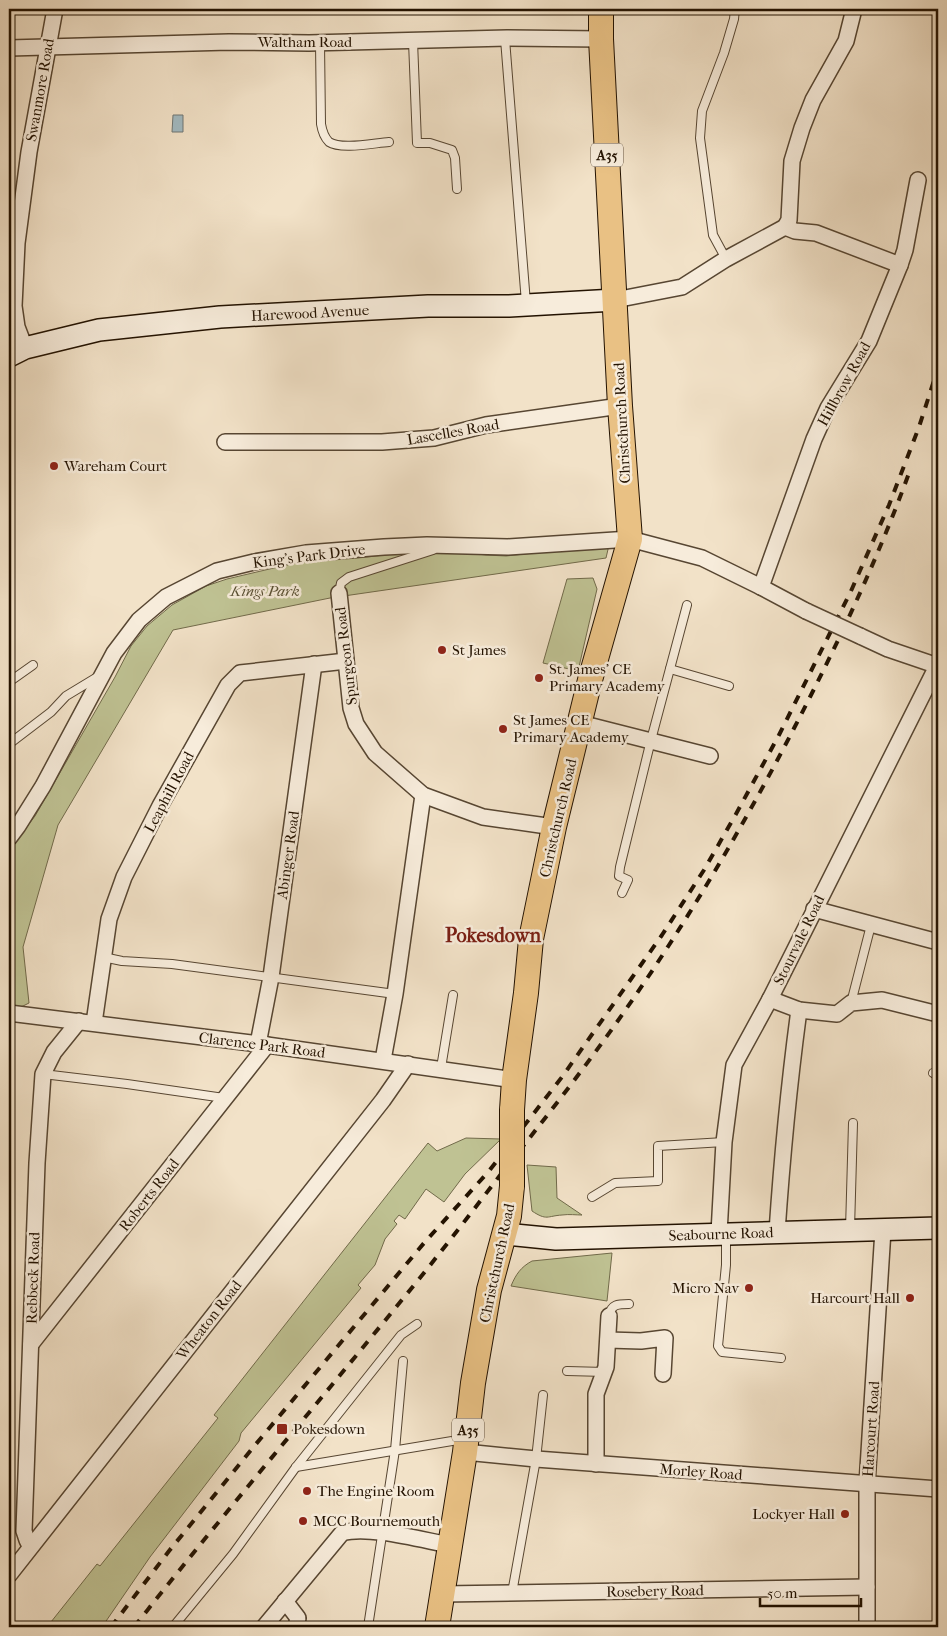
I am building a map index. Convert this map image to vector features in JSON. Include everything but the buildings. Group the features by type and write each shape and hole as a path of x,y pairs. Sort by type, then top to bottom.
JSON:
{"main road":[{"name":"Christchurch Road","path":"437,1627 466,1445 473,1383 489,1290 509,1216 512,1186 514,1080 531,939 554,827 590,680 630,539 620,406 625,298 601,39 601,9"}],"street":[{"name":"Swanmore Road","path":"17,352 17,327 14,306 18,243 29,152 55,9"},
{"path":"625,298 682,287 726,259 785,227 789,220 792,161 802,128 813,100 846,41 854,9"},
{"name":"Waltham Road","path":"9,48 229,42 320,43 601,39"},
{"name":"Hillbrow Road","path":"761,586 814,439 828,408 869,341 900,265 905,250 918,180"},
{"path":"785,227 795,231 816,233 900,265"},
{"name":"Harewood Avenue","path":"17,352 99,330 220,318 428,306 526,305 625,298"},
{"name":"Lascelles Road","path":"225,442 382,442 434,438 486,426 620,406"},
{"name":"King's Park Drive","path":"9,838 43,786 122,642 139,620 166,597 217,571 254,562 306,553 384,547 447,545 508,547 630,539 702,558 761,586 806,611 888,649 938,665"},
{"name":"Spurgeon Road","path":"338,593 351,708 356,724 375,753 423,795 483,817 554,827"},
{"name":"Leaphill Road","path":"87,1022 110,919 124,877 160,806 228,685 240,673 346,661"},
{"name":"Abinger Road","path":"262,1044 314,664"},
{"name":"Stourvale Road","path":"724,1233 724,1142 734,1065 770,999 938,665"},
{"path":"580,722 710,756"},
{"path":"383,1060 396,994 423,795"},
{"path":"814,909 938,942"},
{"path":"770,999 799,1010 837,1014 851,1003 882,1000 938,1014"},
{"path":"777,1232 786,1115 799,1010"},
{"name":"Clarence Park Road","path":"9,1013 383,1060 514,1080"},
{"name":"Rebbeck Road","path":"30,1546 24,1531 37,1163 43,1074 54,1052 87,1022"},
{"name":"Roberts Road","path":"31,1344 225,1098 262,1044"},
{"name":"Wheaton Road","path":"9,1575 377,1108 408,1064"},
{"name":"Seabourne Road","path":"505,1234 556,1239 938,1228"},
{"name":"Harcourt Road","path":"867,1627 867,1484 883,1230"},
{"path":"596,1464 596,1394 606,1367 609,1316"},
{"path":"608,1340 641,1341 666,1338 663,1374"},
{"name":"Morley Road","path":"466,1445 536,1459 938,1489"},
{"path":"264,1627 342,1533 351,1530 382,1533 450,1545"},
{"name":"Rosebery Road","path":"442,1594 867,1587"},
{"path":"285,1601 298,1618 296,1627"}],"lane":[{"path":"726,259 712,234 700,138 702,111 724,53 735,9"},
{"path":"505,39 526,305"},
{"path":"413,41 417,143 430,143 452,150 455,158 457,189"},
{"path":"320,43 321,124 324,136 330,142 343,145 389,142"},
{"path":"338,593 341,583 349,577 447,545"},
{"path":"622,893 628,880 619,876 620,867 686,604"},
{"path":"9,682 34,665"},
{"path":"670,669 730,686"},
{"path":"9,744 51,712 66,696 103,674"},
{"path":"851,1003 871,925"},
{"path":"103,957 122,961 172,964 396,994"},
{"path":"441,1068 453,995"},
{"path":"43,1074 225,1098"},
{"path":"850,1231 853,1123"},
{"path":"592,1197 615,1183 658,1181 658,1146 724,1142"},
{"path":"724,1233 726,1265 718,1346 722,1352 781,1358"},
{"path":"609,1316 610,1310 616,1305 628,1304"},
{"path":"172,1627 233,1554 296,1467 401,1335 417,1324"},
{"path":"368,1627 395,1450 403,1361"},
{"path":"567,1370 605,1372"},
{"path":"512,1593 536,1459 543,1395"},
{"path":"296,1467 395,1450 466,1445"}],"green space":[{"name":"Kings Park","path":"609,545 606,558 330,598 173,630 58,825 23,947 29,1003 9,1013 9,850 35,816 131,646 147,626 172,605 206,586 227,579 295,563 437,549 506,556"},
{"path":"593,578 597,589 578,671 543,663 567,579"},
{"path":"466,1138 501,1139 465,1174 444,1202 426,1189 405,1219 399,1215 394,1221 397,1224 385,1239 375,1265 358,1285 361,1288 241,1433 239,1441 150,1557 102,1627 47,1627 97,1564 100,1566 218,1418 214,1415 428,1143 437,1151"},
{"path":"527,1165 556,1167 557,1198 582,1215 544,1217 532,1211"},
{"path":"612,1253 607,1301 511,1286 519,1271 532,1261"}],"water":[{"path":"173,115 183,115 183,132 172,132"}],"railway":[{"path":"111,1627 169,1551 256,1444 424,1243 489,1171 562,1077 662,935 704,870 736,814 779,735 851,591 889,505 919,427 938,368"},
{"path":"134,1627 439,1254 579,1074 650,974 723,858 789,738 824,670 863,586 909,473"}],"place":[{"name":"Wareham Court","path":"54,466"},
{"name":"St James","path":"442,650"},
{"name":"St. James' CE Primary Academy","path":"539,678"},
{"name":"St James CE Primary Academy","path":"503,729"},
{"name":"Micro Nav","path":"749,1288"},
{"name":"Harcourt Hall","path":"910,1298"},
{"name":"Pokesdown","path":"282,1429"},
{"name":"The Engine Room","path":"307,1491"},
{"name":"Lockyer Hall","path":"845,1514"},
{"name":"MCC Bournemouth","path":"303,1521"}],"district":[{"name":"Pokesdown","path":"493,935"}]}
